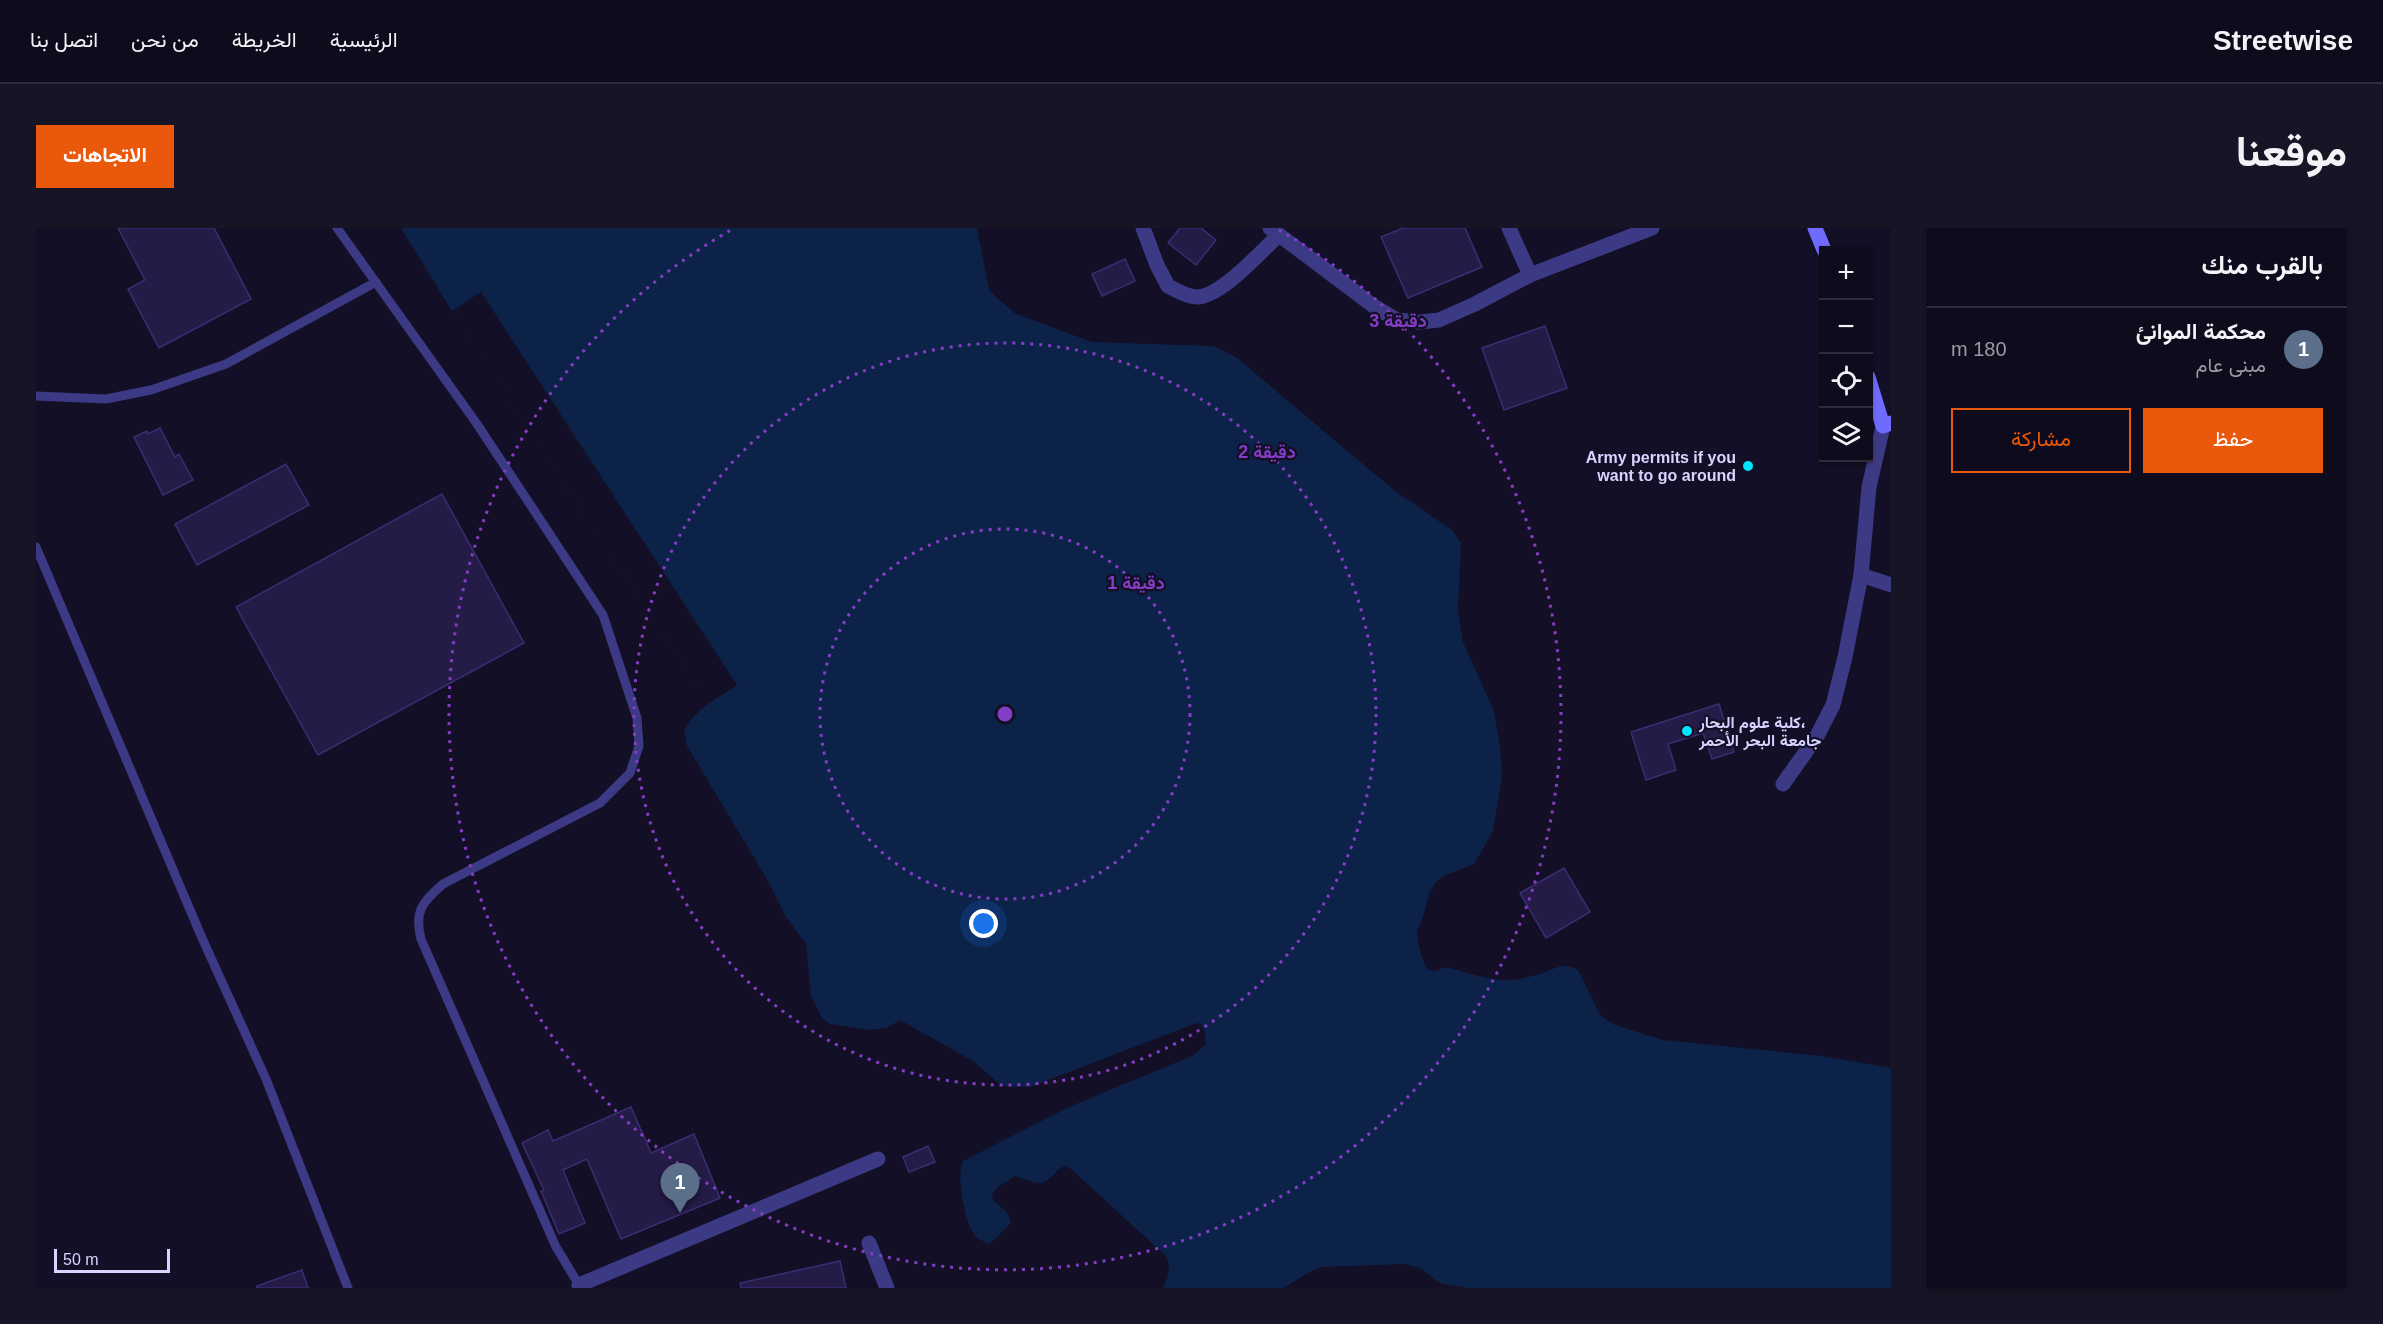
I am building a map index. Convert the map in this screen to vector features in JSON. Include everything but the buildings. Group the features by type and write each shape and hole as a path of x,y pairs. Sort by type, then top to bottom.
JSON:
{"street":[{"path":"1143,228 1168,286 1196,297 1211,294 1226,284 1274,232 1375,307 1397,320 1420,322 1439,320 1530,275 1630,232 1652,228"},
{"path":"1509,228 1530,275"},
{"path":"1815,228 1822,246"},
{"path":"1783,784 1817,736 1833,705 1845,657 1861,575 1869,487 1887,424 1873,387"},
{"path":"1861,575 1891,585"},
{"path":"578,1287 878,1159"},
{"path":"870,1243 886,1288"}],"lane":[{"path":"337,228 477,424 603,615 637,718 639,746 630,773 600,803 443,884 423,903 418,913 417,926 421,939 556,1247 578,1287"},
{"path":"36,396 106,399 151,390 226,364 376,282"},
{"path":"36,547 184,896 266,1079 348,1288"}],"water":[{"path":"401,228 977,228 989,290 1014,313 1092,342 1213,346 1236,357 1395,491 1452,530 1461,543 1458,609 1463,642 1494,711 1502,777 1493,831 1474,864 1444,876 1436,882 1429,894 1417,930 1419,947 1425,965 1432,971 1447,968 1501,980 1520,979 1559,967 1573,967 1578,970 1600,1015 1615,1025 1663,1040 1821,1056 1891,1068 1891,1288 1469,1288 1439,1283 1420,1268 1404,1264 1322,1267 1283,1288 1162,1288 1168,1272 1166,1256 1071,1169 1064,1166 1042,1183 1015,1176 998,1187 992,1194 993,1200 1007,1212 1011,1223 990,1244 975,1236 964,1206 960,1176 963,1161 1069,1107 1194,1055 1206,1044 1204,1028 1200,1023 1194,1024 1030,1087 1002,1086 973,1061 900,1020 887,1028 868,1030 830,1024 822,1018 811,996 806,944 786,917 768,881 687,746 684,730 693,717 708,704 452,311"}],"pier":[{"path":"481,292 737,685 708,704 452,311"}],"place":[{"name":"Army permits if you want to go around","path":"1748,466"},
{"name":"كلية علوم البحار، جامعة البحر الأحمر","path":"1687,731"},
{"name":"محكمة الموانئ","path":"680,1213"}]}
